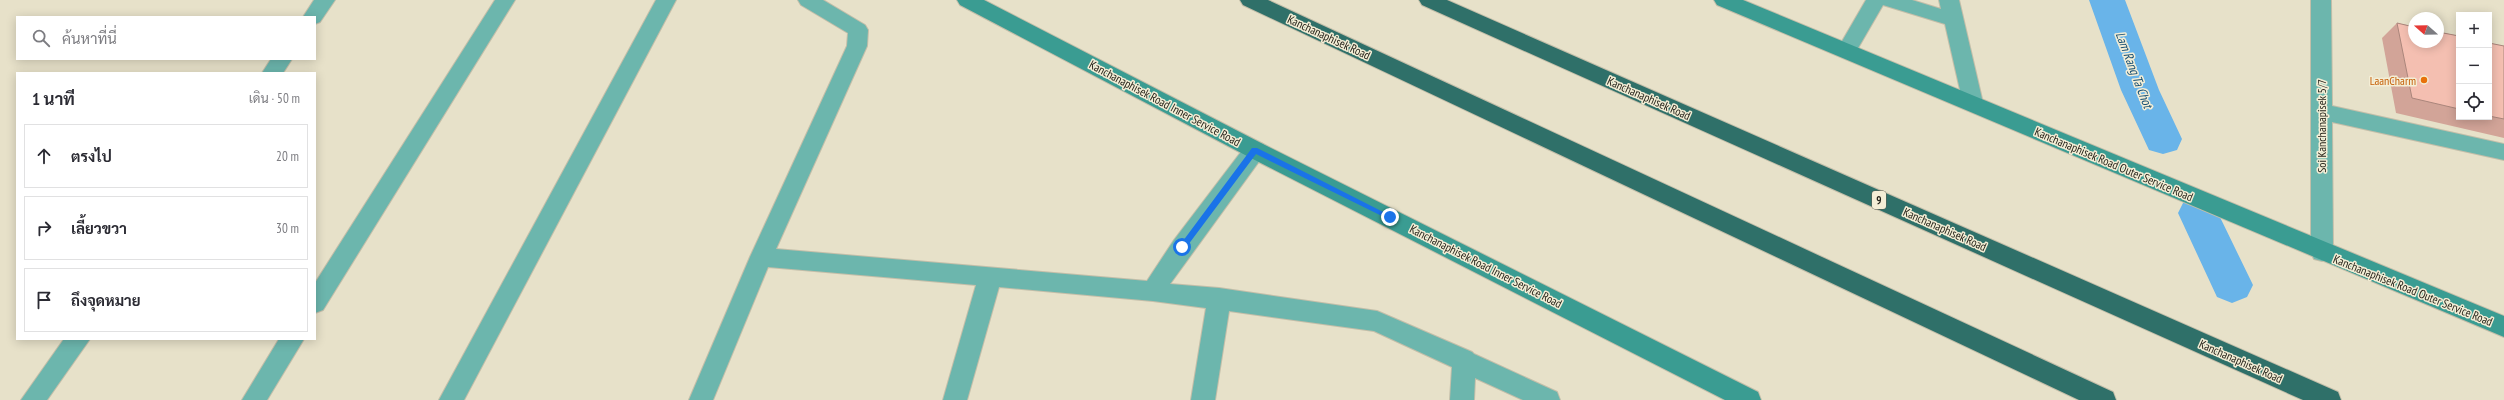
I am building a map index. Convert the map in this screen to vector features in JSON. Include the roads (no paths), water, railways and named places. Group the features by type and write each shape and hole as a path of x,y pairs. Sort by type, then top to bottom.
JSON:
{"highway":[{"name":"Kanchanaphisek Road","path":"1250,0 2104,400"},
{"name":"Kanchanaphisek Road","path":"1429,0 2328,400"}],"main road":[{"name":"Kanchanaphisek Road Inner Service Road","path":"967,0 1254,150 1749,400"},
{"name":"Kanchanaphisek Road Outer Service Road","path":"1724,0 1847,50 2322,252 2504,327"}],"street":[{"path":"314,16 325,0"},
{"path":"316,301 505,0"},
{"path":"451,400 666,0"},
{"path":"701,400 761,256 857,46 858,30 808,0"},
{"path":"1847,50 1876,0"},
{"path":"1889,0 1954,20"},
{"path":"1949,0 1973,103"},
{"name":"Soi Kanchanapisek 5/7","path":"2321,0 2320,112 2322,252"},
{"path":"273,72 281,60"},
{"path":"2320,112 2504,152"},
{"path":"1153,291 1182,247 1254,150"},
{"path":"761,256 1153,291 1219,298 1377,321 1464,359 1548,400"},
{"path":"955,400 990,277"},
{"path":"1203,400 1219,298"},
{"path":"33,400 77,340"},
{"path":"254,400 291,340"},
{"path":"1462,400 1464,359"}],"waterway":[{"name":"Lam Rang Ta Chot","path":"2107,0 2140,90 2163,139"},
{"name":"Lam Rang Ta Chot","path":"2198,213 2232,285"}],"place":[{"name":"LaanCharm","path":"2424,80"}]}
